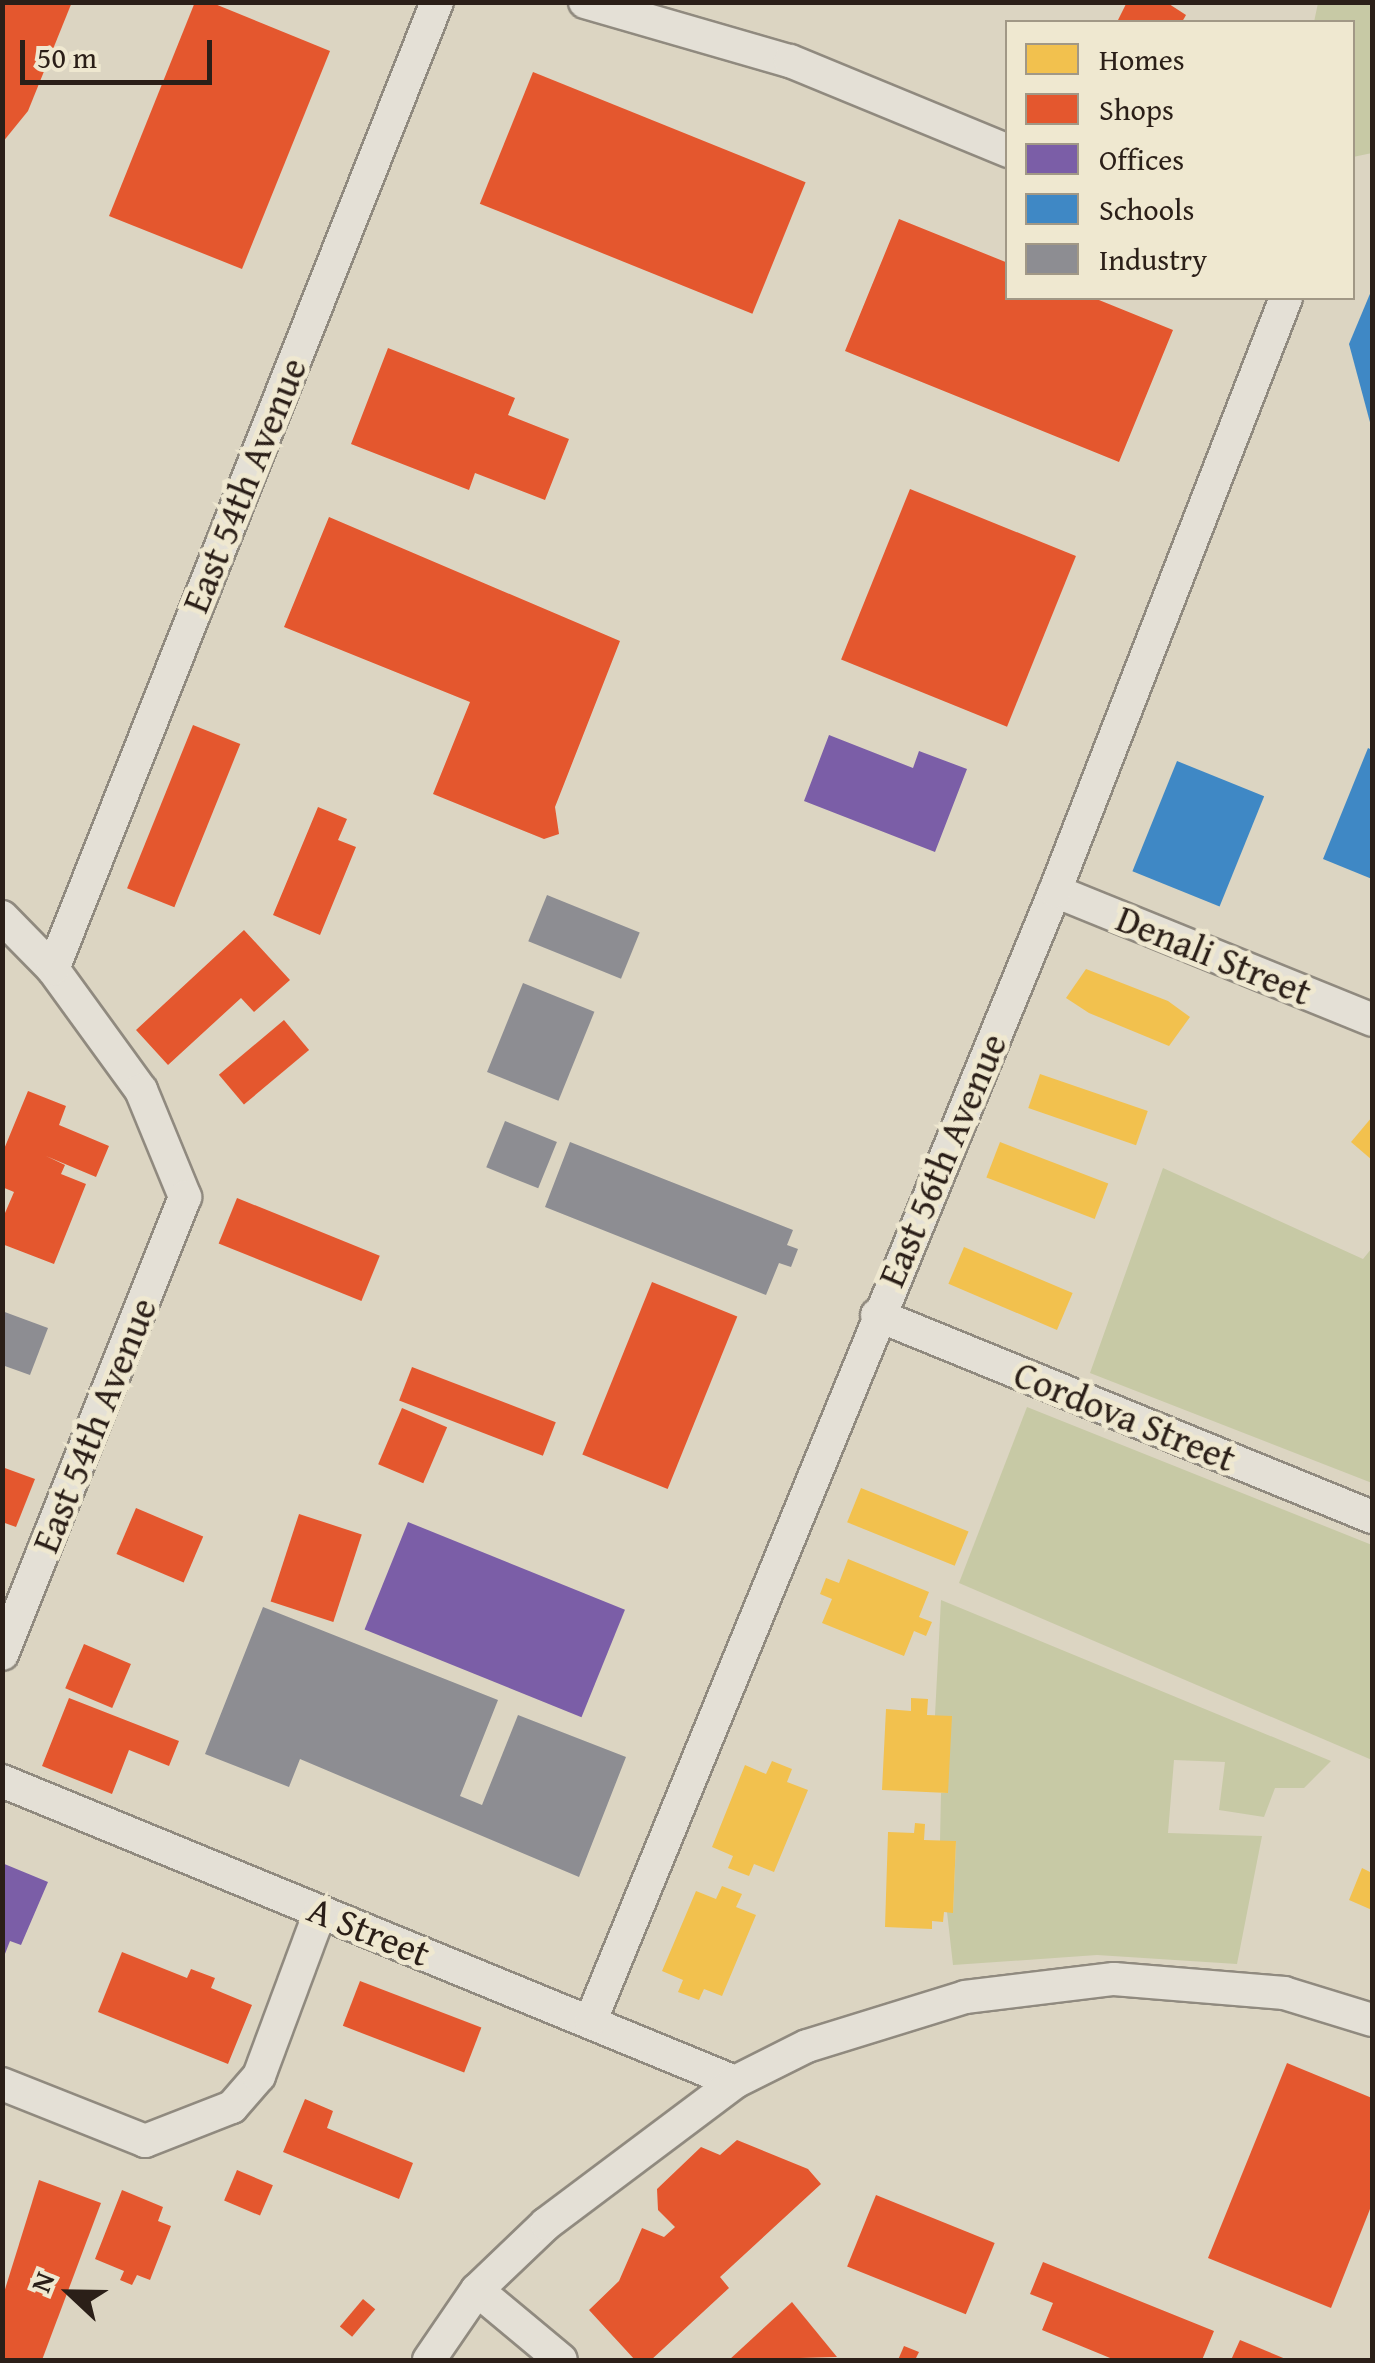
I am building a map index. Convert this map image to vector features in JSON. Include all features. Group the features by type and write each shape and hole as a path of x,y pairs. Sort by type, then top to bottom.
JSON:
{"street":[{"name":"East 54th Avenue","path":"2,1654 185,1197 141,1090 53,969 437,2"},
{"path":"584,2 790,61 1005,150"},
{"name":"East 56th Avenue","path":"591,2020 877,1315 1055,891 1285,300"},
{"name":"Denali Street","path":"1055,891 1372,1020"},
{"path":"2,917 53,969"},
{"name":"Cordova Street","path":"877,1315 1372,1517"},
{"name":"A Street","path":"2,1781 735,2082"},
{"path":"2,2084 145,2141 232,2107 259,2076 320,1912"},
{"path":"429,2360 477,2290 602,2178 735,2082 889,2017 1026,1986 1204,1982 1284,1993 1372,2020"},
{"path":"477,2290 561,2360"}],"green space":[{"path":"1318,3 1372,3 1372,153 1355,157 1355,20 1314,20"},
{"path":"1163,1168 1363,1259 1372,1248 1372,1483 1090,1373"},
{"path":"1027,1407 1372,1545 1372,1760 959,1583"},
{"path":"941,1600 1331,1761 1304,1788 1275,1788 1264,1817 1219,1810 1225,1762 1174,1760 1168,1833 1262,1836 1237,1964 1097,1955 953,1965 947,1912 953,1912 956,1842 940,1841 941,1793 948,1793 935,1715"}],"building: Homes":[{"path":"1086,969 1168,1001 1190,1017 1169,1046 1089,1013 1066,998"},
{"path":"1040,1074 1148,1111 1136,1145 1028,1108"},
{"path":"1372,1117 1372,1160 1351,1142"},
{"path":"1000,1142 1108,1184 1095,1219 986,1177"},
{"path":"964,1247 1073,1293 1057,1330 948,1284"},
{"path":"861,1488 969,1531 955,1566 847,1522"},
{"path":"848,1559 929,1592 919,1617 932,1622 926,1636 914,1631 904,1656 822,1623 832,1599 820,1594 826,1578 839,1583"},
{"path":"911,1698 928,1699 927,1715 952,1716 948,1793 882,1790 886,1709 911,1711"},
{"path":"772,1761 792,1769 787,1782 808,1790 774,1872 754,1864 749,1876 728,1868 733,1856 712,1847 745,1765 766,1774"},
{"path":"915,1823 925,1824 924,1840 956,1841 953,1913 944,1912 943,1922 932,1921 932,1929 885,1927 888,1832 914,1833"},
{"path":"1362,1868 1372,1873 1372,1910 1349,1900"},
{"path":"722,1886 742,1894 736,1907 756,1915 722,1996 704,1989 699,2000 678,1992 683,1980 662,1971 696,1891 716,1899"}],"building: Shops":[{"path":"2,2 72,2 28,111 2,143"},
{"path":"195,2 210,2 330,51 242,269 109,216"},
{"path":"1127,2 1166,2 1186,15 1183,20 1118,20"},
{"path":"533,72 806,182 752,314 480,204"},
{"path":"899,219 1005,262 1005,300 1099,300 1173,330 1119,462 845,351"},
{"path":"388,348 515,398 508,415 569,439 545,500 475,473 469,490 351,444"},
{"path":"910,489 1076,556 1007,727 841,660"},
{"path":"329,517 620,641 555,807 559,834 544,839 433,794 470,702 284,627"},
{"path":"193,725 240,744 174,907 127,888"},
{"path":"318,807 347,819 338,840 356,847 320,935 273,915"},
{"path":"244,930 290,980 254,1012 241,998 168,1065 136,1030"},
{"path":"284,1020 309,1050 244,1105 219,1075"},
{"path":"28,1091 66,1106 59,1125 109,1146 96,1177 46,1156 65,1165 61,1174 86,1184 54,1264 2,1244 2,1220 14,1192 2,1187 2,1154"},
{"path":"237,1198 380,1256 361,1301 219,1243"},
{"path":"652,1282 737,1316 668,1489 582,1454"},
{"path":"412,1367 556,1422 543,1456 399,1401"},
{"path":"402,1408 447,1427 423,1483 378,1464"},
{"path":"2,1467 35,1479 16,1527 2,1522"},
{"path":"136,1508 203,1537 184,1583 116,1554"},
{"path":"299,1514 362,1534 333,1622 271,1601"},
{"path":"84,1644 131,1664 112,1708 65,1688"},
{"path":"69,1698 179,1741 169,1766 129,1750 112,1794 42,1766"},
{"path":"122,1952 187,1978 191,1969 215,1978 211,1988 252,2005 228,2064 98,2012"},
{"path":"360,1981 481,2028 464,2072 343,2026"},
{"path":"1287,2063 1372,2098 1372,2204 1331,2308 1208,2258"},
{"path":"305,2099 333,2111 327,2128 413,2163 399,2199 283,2152"},
{"path":"737,2140 808,2169 821,2184 720,2277 729,2288 651,2360 635,2360 589,2310 619,2281 642,2228 664,2237 675,2227 658,2210 657,2189 701,2147 720,2155"},
{"path":"237,2170 273,2185 260,2216 224,2200"},
{"path":"39,2180 101,2203 42,2360 2,2360 2,2299"},
{"path":"122,2190 163,2207 158,2221 171,2226 150,2280 137,2275 132,2285 120,2280 124,2271 95,2259"},
{"path":"876,2195 995,2243 966,2314 847,2266"},
{"path":"1043,2262 1214,2331 1202,2360 1115,2360 1042,2330 1053,2303 1030,2294"},
{"path":"363,2299 375,2309 352,2337 340,2327"},
{"path":"792,2302 837,2357 729,2360"},
{"path":"1240,2340 1288,2360 1231,2360"},
{"path":"904,2346 919,2352 915,2360 898,2360"}],"building: Offices":[{"path":"829,735 913,768 919,751 967,769 935,852 804,801"},
{"path":"408,1522 625,1610 582,1717 365,1630"},
{"path":"2,1863 48,1882 21,1945 10,1941 3,1959"}],"building: Schools":[{"path":"1372,289 1372,426 1371,426 1349,344"},
{"path":"1368,748 1372,750 1372,879 1323,859"},
{"path":"1177,761 1264,796 1220,907 1132,871"}],"building: Industry":[{"path":"547,895 640,932 621,979 528,941"},
{"path":"523,983 594,1012 558,1101 487,1072"},
{"path":"505,1121 557,1142 538,1188 486,1167"},
{"path":"570,1142 793,1230 787,1245 798,1249 791,1267 779,1263 766,1295 545,1207"},
{"path":"2,1311 48,1328 30,1375 2,1365"},
{"path":"263,1607 498,1700 460,1796 482,1805 518,1715 626,1757 579,1877 300,1759 289,1787 205,1754"}]}
